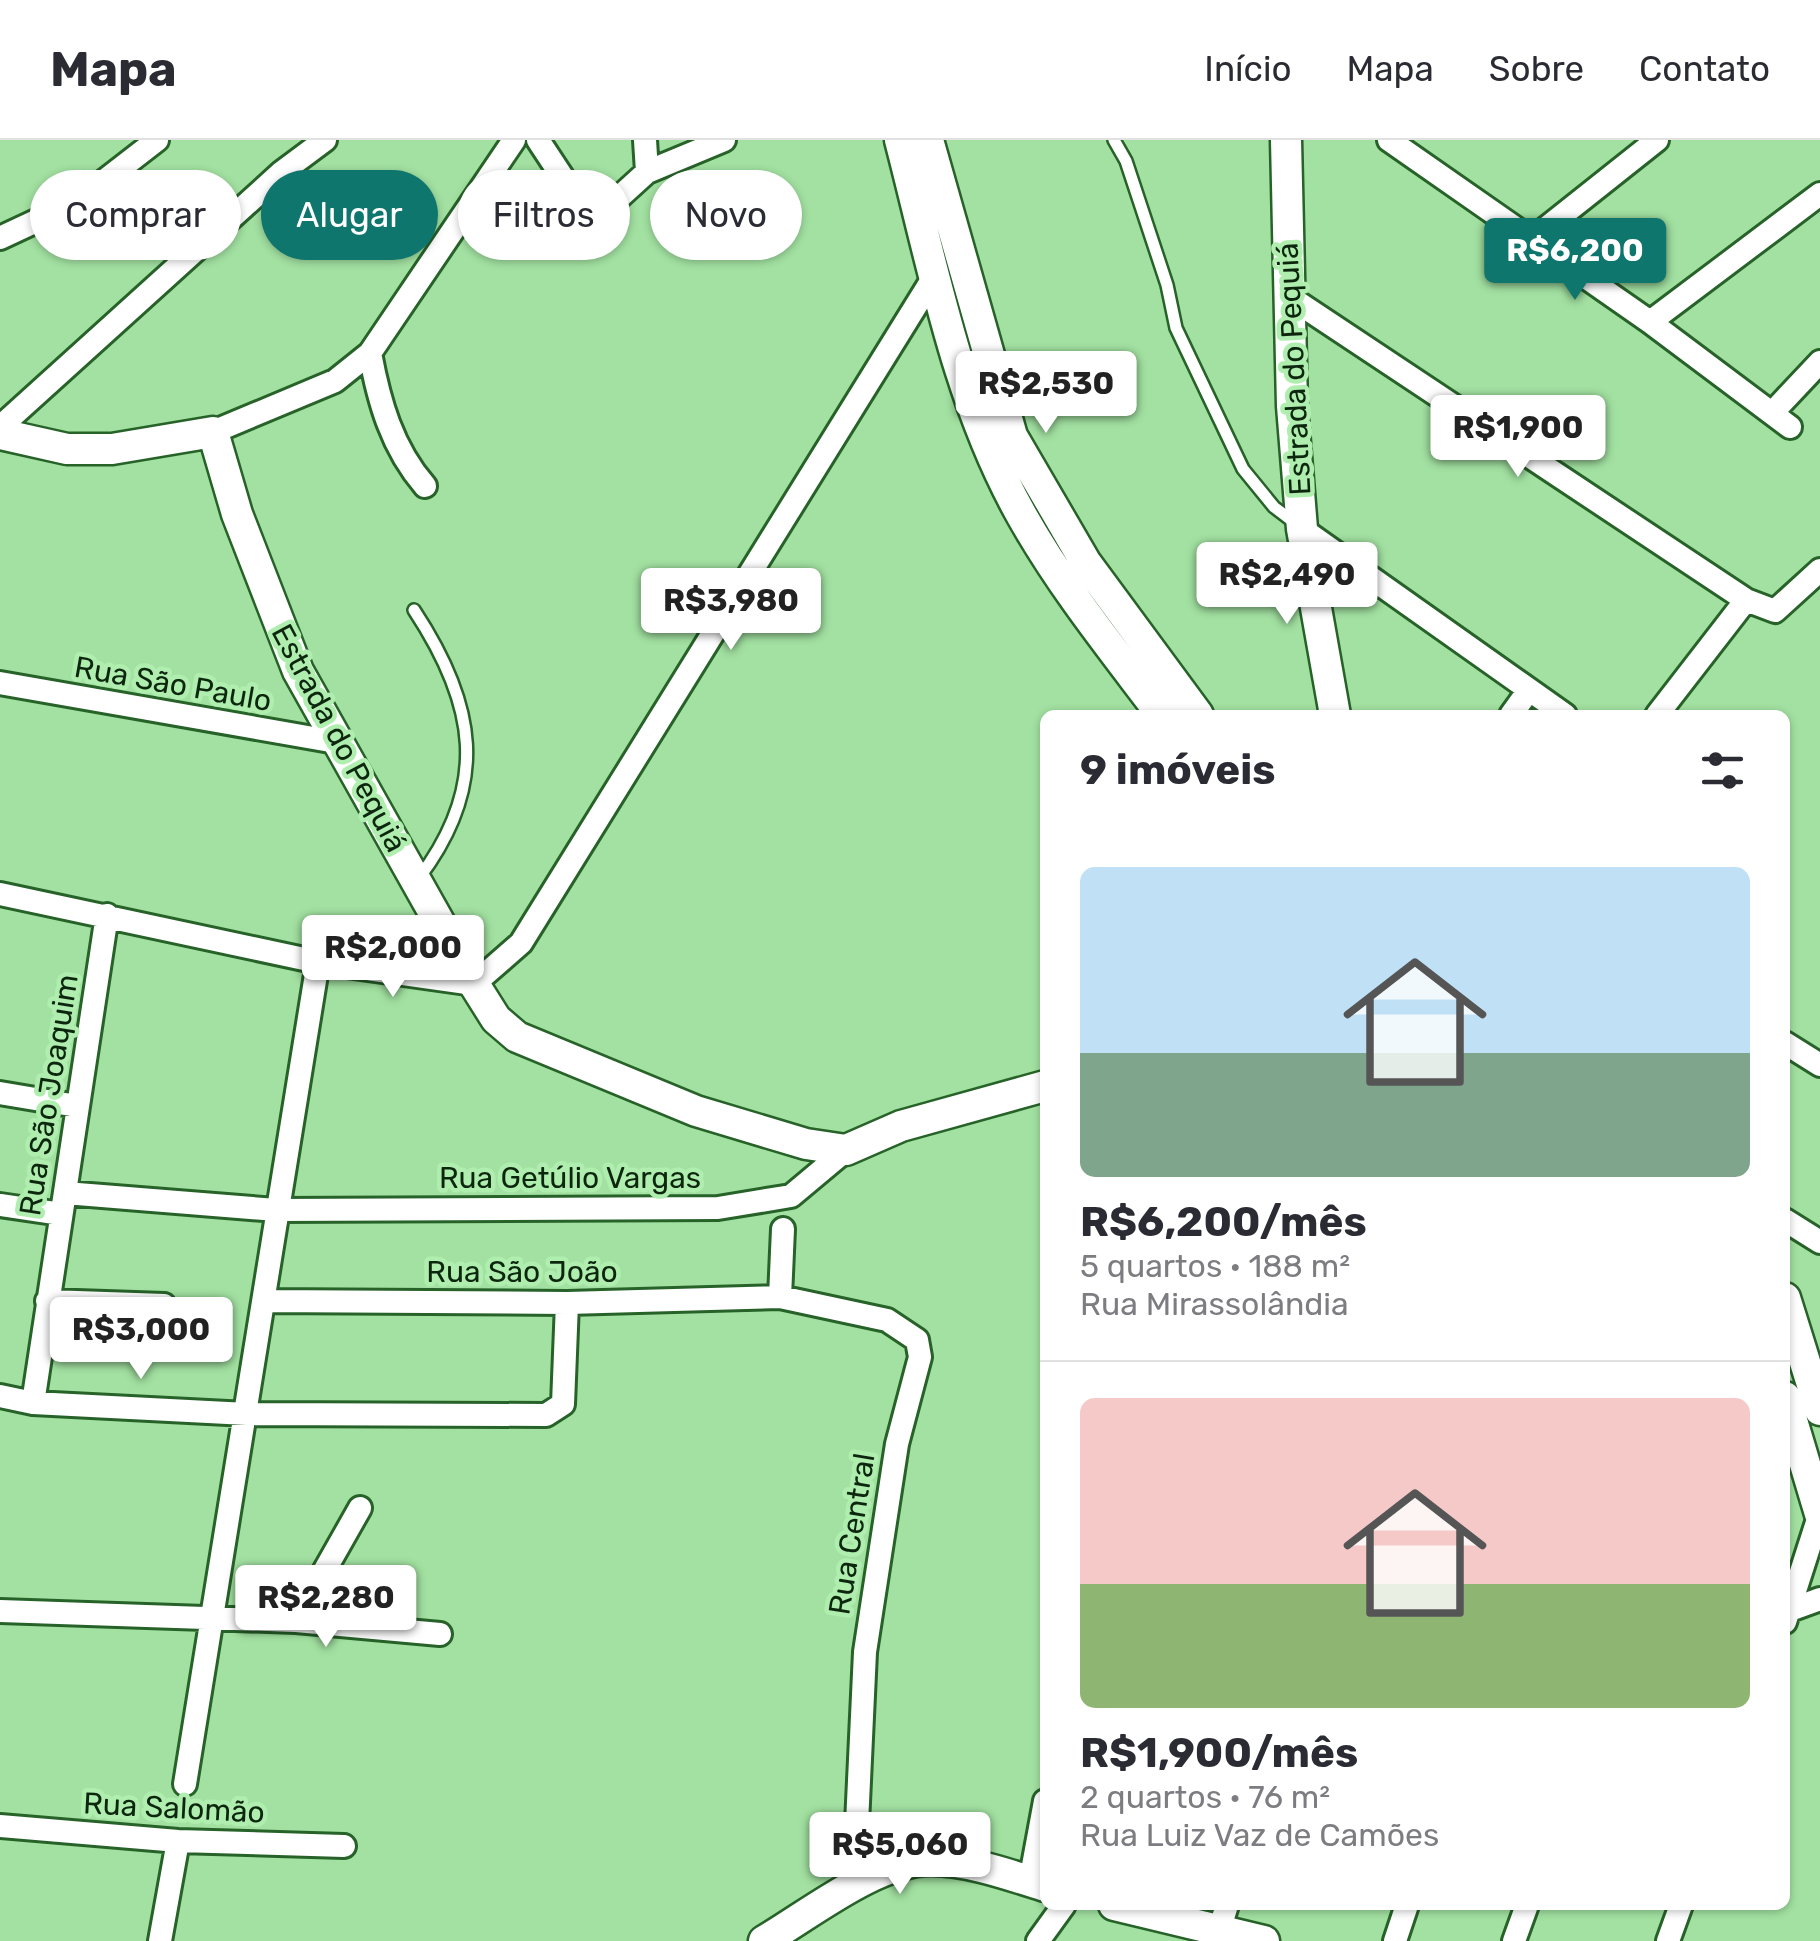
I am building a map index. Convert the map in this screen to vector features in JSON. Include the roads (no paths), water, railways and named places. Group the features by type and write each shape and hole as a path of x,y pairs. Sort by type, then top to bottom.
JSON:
{"main road":[{"path":"900,140 956,358 1020,513 1070,594 1177,710"},
{"path":"928,140 1012,436 1177,710"},
{"name":"Estrada do Pequiá","path":"1286,140 1288,296 1302,529 1334,710"},
{"path":"0,430 67,448 112,449 213,432"},
{"name":"Estrada do Pequiá","path":"213,432 278,627 336,742 496,1018 517,1037 547,1052 696,1111 806,1144 846,1150"},
{"path":"846,1150 901,1126 1040,1087"},
{"path":"1790,1314 1820,1410"},
{"path":"1790,1410 1815,1476 1820,1514"},
{"path":"764,1941 875,1874 910,1862 934,1860 1038,1884"},
{"path":"1156,1910 1224,1918 1264,1941"}],"street":[{"path":"0,238 78,202 157,140"},
{"path":"0,430 282,172 325,140"},
{"path":"213,432 335,381 370,353 514,140"},
{"path":"538,140 592,222 647,172 724,140"},
{"path":"645,140 647,172"},
{"path":"1389,140 1420,147 1530,240 1781,419 1820,362"},
{"path":"1530,240 1657,140"},
{"path":"1650,322 1820,194"},
{"path":"0,894 318,962 474,984 521,944 935,275"},
{"path":"1288,296 1746,600 1775,611 1820,570"},
{"path":"370,353 379,401 409,468 425,486"},
{"path":"1302,529 1558,710"},
{"path":"1661,710 1746,600"},
{"name":"Rua São Paulo","path":"0,684 336,742"},
{"path":"1515,710 1529,690"},
{"name":"Rua São Joaquim","path":"34,1403 107,914"},
{"path":"185,1784 318,962"},
{"path":"1790,1046 1820,1065"},
{"path":"0,1093 77,1106"},
{"name":"Rua Getúlio Vargas","path":"0,1206 276,1210 757,1205 791,1196 846,1150"},
{"path":"1790,1223 1820,1242"},
{"path":"780,1297 783,1229"},
{"name":"Rua São João","path":"266,1301 567,1303 780,1297"},
{"name":"Rua Central","path":"780,1297 888,1320 908,1331 921,1347 897,1444 865,1652 854,1888"},
{"path":"47,1301 164,1306"},
{"path":"0,1396 34,1403 247,1414 554,1413 563,1404 567,1303"},
{"path":"296,1621 360,1508"},
{"path":"1790,1607 1820,1514"},
{"path":"1790,1614 1820,1599"},
{"path":"0,1611 296,1621 440,1634"},
{"name":"Rua Salomão","path":"0,1826 178,1841 344,1846"},
{"path":"160,1941 178,1841"},
{"path":"1038,1941 1060,1910"},
{"path":"1395,1941 1405,1910"},
{"path":"1514,1941 1525,1910"},
{"path":"1668,1941 1679,1910"},
{"path":"792,1941 809,1914"}],"lane":[{"path":"1114,140 1126,162 1167,285 1176,328 1203,386 1244,469 1274,507 1302,529"},
{"path":"414,610 451,670 466,724 464,777 456,815 440,849 416,881"}]}
